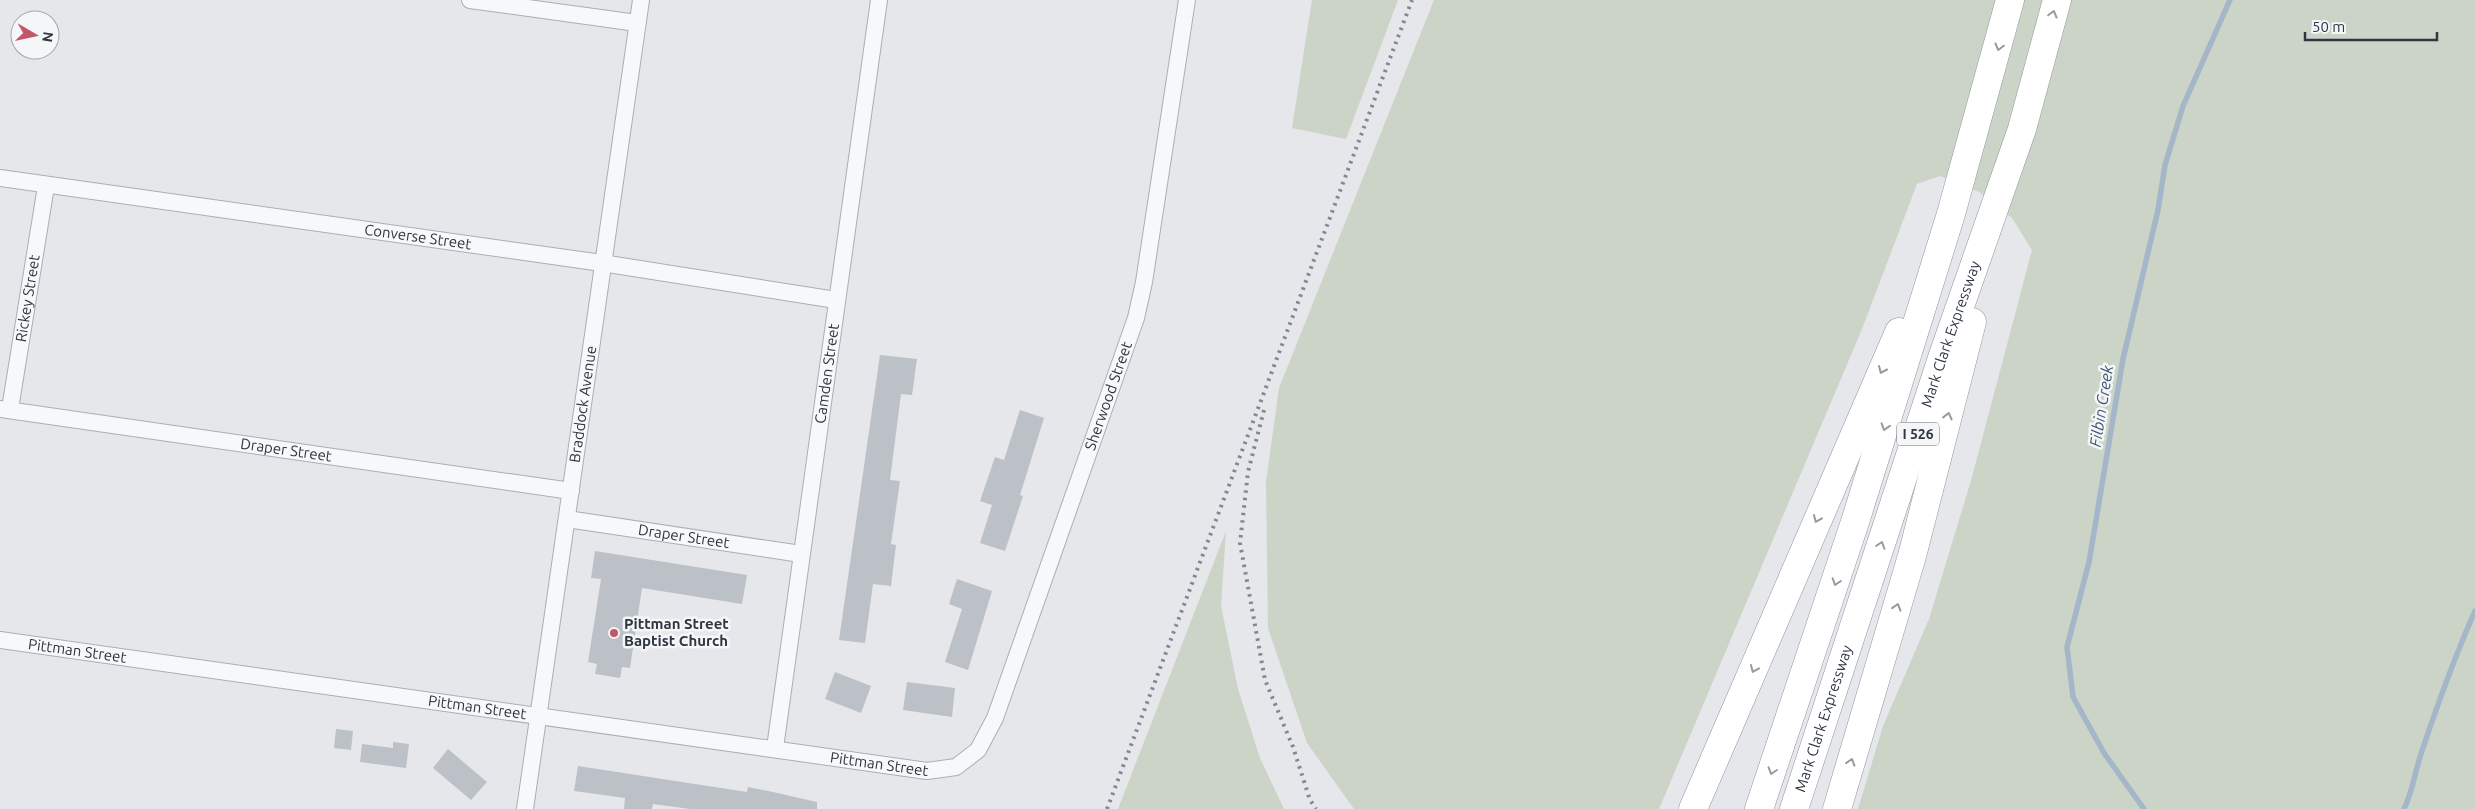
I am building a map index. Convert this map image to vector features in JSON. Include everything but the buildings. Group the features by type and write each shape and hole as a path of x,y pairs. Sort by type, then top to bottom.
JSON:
{"highway":[{"name":"Mark Clark Expressway","path":"1759,809 1852,532 1951,214 2010,0"},
{"name":"Mark Clark Expressway","path":"1794,809 1944,355 2022,129 2057,0"},
{"path":"1837,809 1912,556 2022,129"},
{"path":"1693,809 1861,417 1951,214"}],"street":[{"path":"470,0 637,23"},
{"name":"Braddock Avenue","path":"525,809 641,0"},
{"name":"Camden Street","path":"775,748 879,0"},
{"name":"Sherwood Street","path":"956,767 978,750 996,718 1136,318 1144,282 1187,0"},
{"name":"Converse Street","path":"0,178 602,263 836,300"},
{"name":"Rickey Street","path":"5,409 46,186"},
{"name":"Draper Street","path":"5,409 571,491"},
{"name":"Draper Street","path":"567,519 801,554"},
{"name":"Pittman Street","path":"0,640 775,748 927,771 956,767"}],"shaded area":[{"path":"1312,0 1398,0 1346,139 1292,128"},
{"path":"1434,0 2475,0 2475,809 1858,809 1883,726 1929,619 1972,477 2032,250 2012,218 1979,192 1940,176 1917,184 1862,329 1659,809 1354,809 1307,743 1268,628 1266,482 1279,388"},
{"path":"1226,531 1221,606 1238,689 1260,758 1284,809 1118,809"}],"waterway":[{"name":"Filbin Creek","path":"2144,809 2104,753 2073,697 2067,647 2089,562 2123,359 2158,210 2165,165 2183,106 2230,0"},
{"path":"2404,809 2441,697 2475,611"}],"railway":[{"path":"1107,809 1412,0"},
{"path":"1264,410 1248,472 1240,543 1265,680 1293,747 1310,800 1316,809"}],"place":[{"name":"Pittman Street Baptist Church","path":"614,633"}]}
